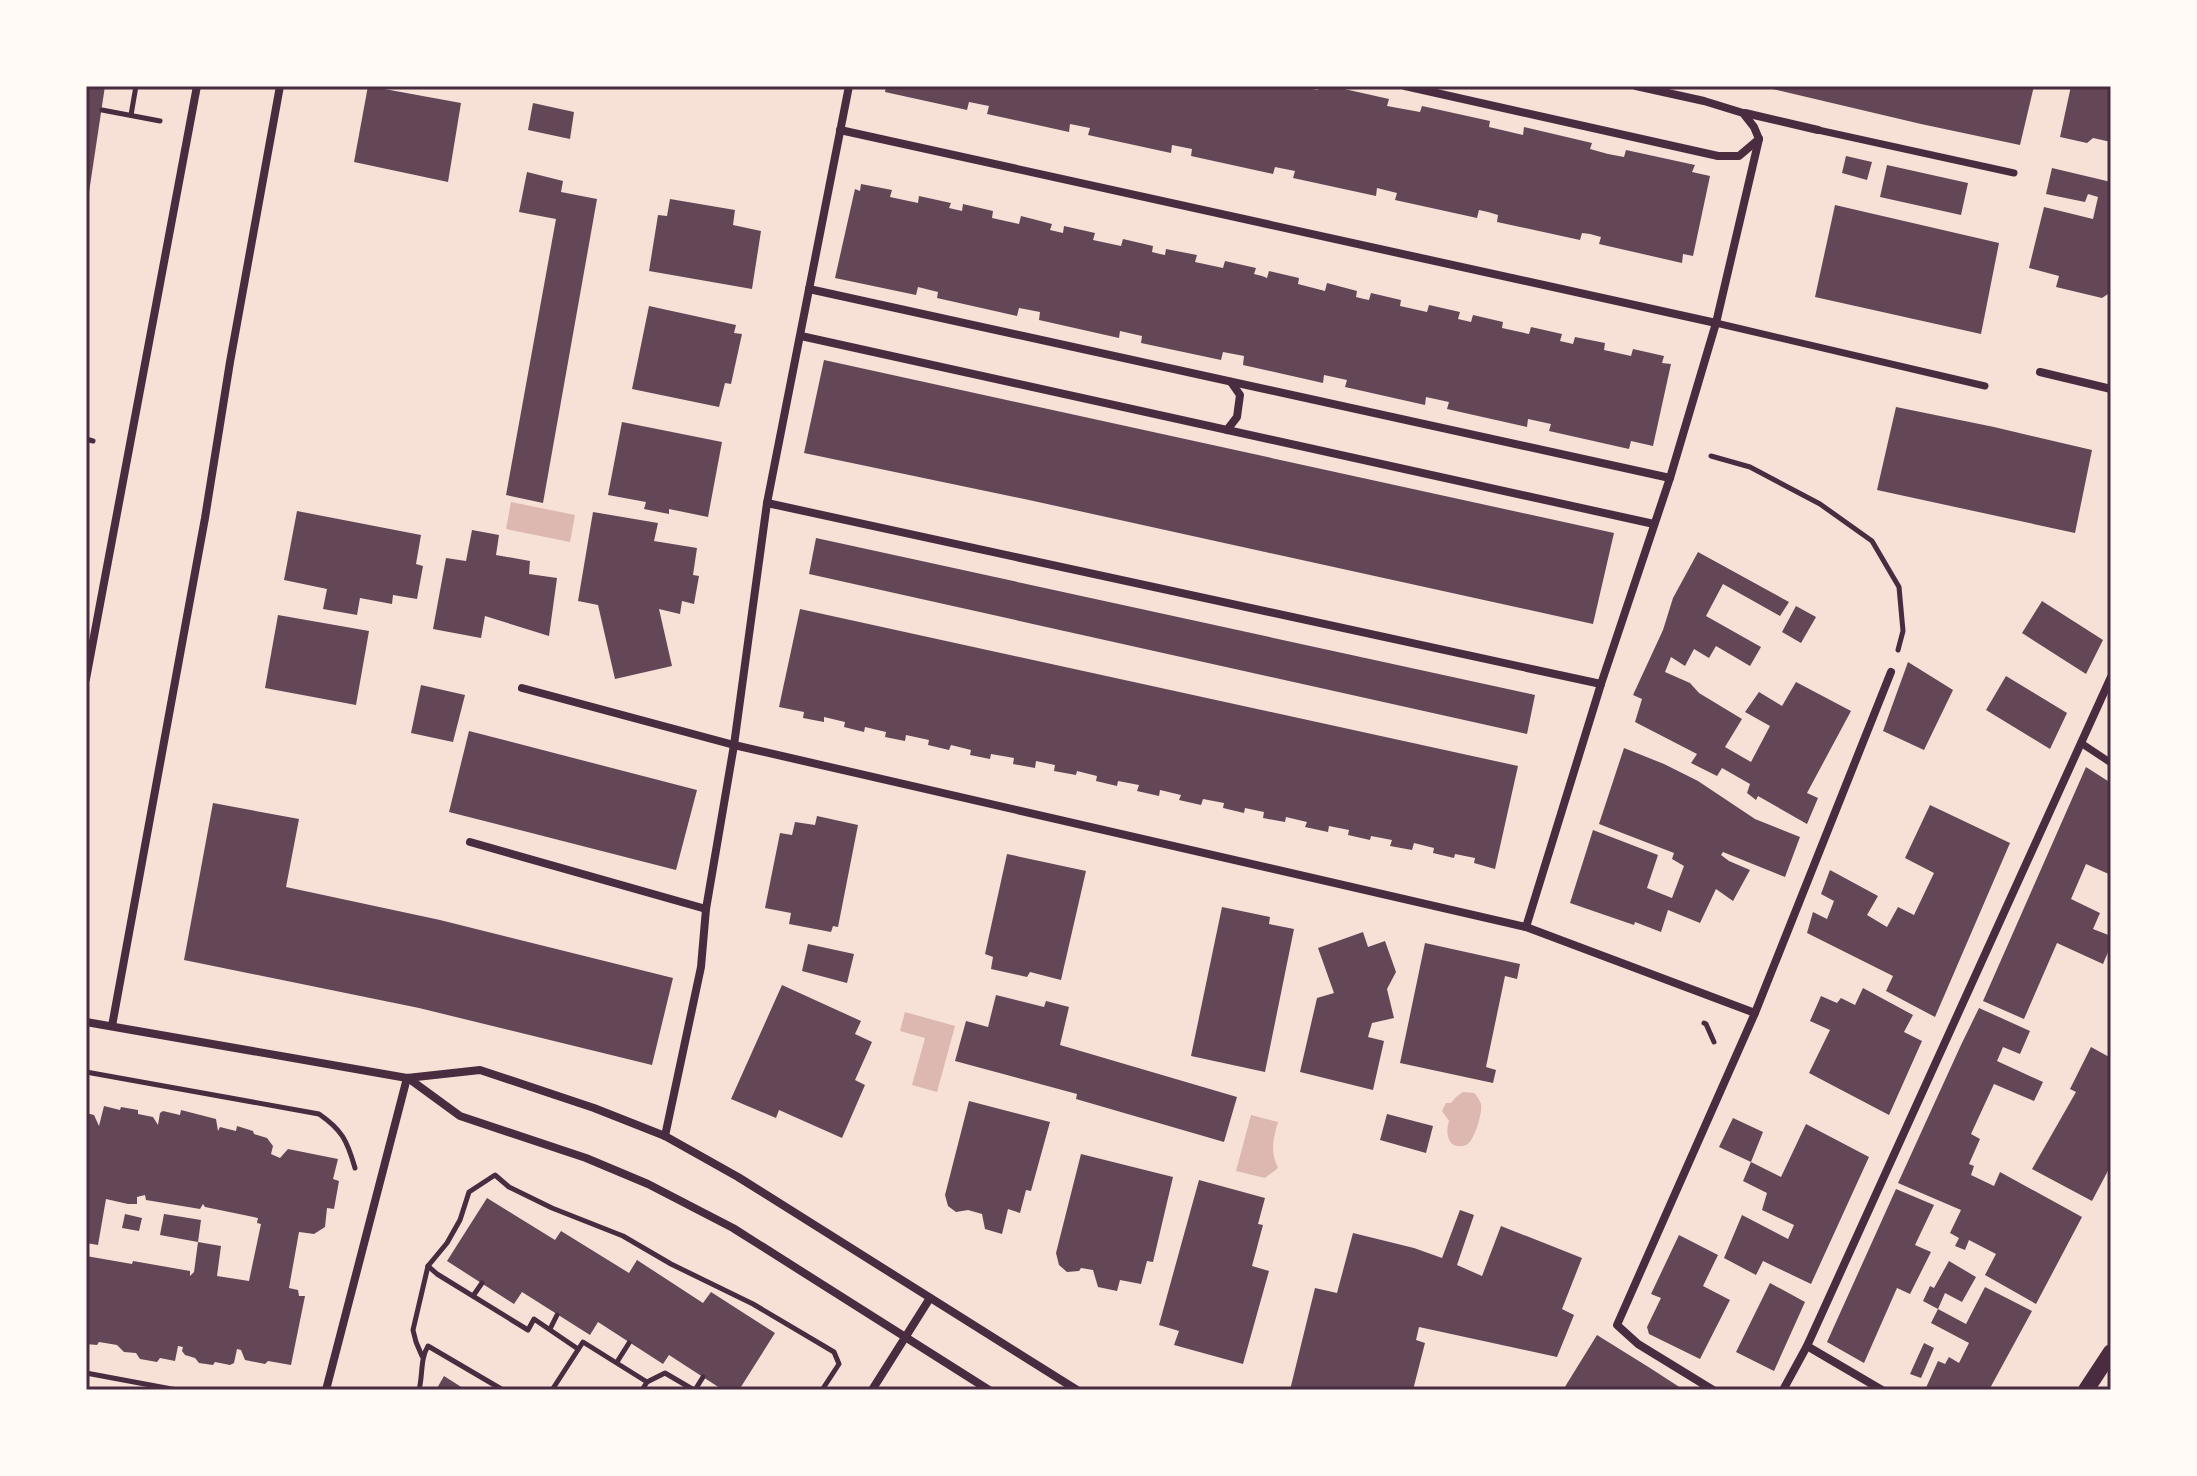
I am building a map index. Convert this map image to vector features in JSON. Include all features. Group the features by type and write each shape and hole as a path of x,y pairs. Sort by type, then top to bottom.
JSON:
{"main road":[{"path":"2086,1390 2111,1352"}],"street":[{"path":"86,679 197,86"},
{"path":"112,1026 280,86"},
{"path":"665,1136 701,967 706,909 734,745 767,503 849,86"},
{"path":"1405,86 1718,156 1739,156 1759,139"},
{"path":"1636,86 2014,173"},
{"path":"1526,927 1601,684 1670,478 1716,323 1759,139 1743,113"},
{"path":"840,130 1716,323 1985,386"},
{"path":"809,289 1670,478"},
{"path":"801,336 1654,524"},
{"path":"2040,372 2111,389"},
{"path":"1227,430 1237,417 1240,395 1231,382"},
{"path":"767,503 1601,684"},
{"path":"1713,1390 1638,1344 1617,1325 1755,1013 1891,672"},
{"path":"1783,1390 1807,1346 2111,677"},
{"path":"522,688 734,745 1526,927 1755,1013"},
{"path":"2081,743 2111,763"},
{"path":"470,842 706,909"},
{"path":"86,1022 407,1078 480,1070 594,1108 665,1136 738,1177 1077,1390"},
{"path":"407,1078 460,1116 586,1158 648,1184 733,1228 989,1390"},
{"path":"326,1390 407,1078"},
{"path":"872,1390 930,1298"},
{"path":"1807,1346 1882,1390"}],"path":[{"path":"131,115 136,86"},
{"path":"102,110 160,121"},
{"path":"1711,456 1750,467 1820,504 1872,541 1899,587 1903,631 1896,659"},
{"path":"1692,1019 1706,1024 1715,1045"},
{"path":"86,1072 319,1114 337,1126 348,1143 355,1168"},
{"path":"419,1390 422,1356 413,1330 428,1266 447,1243 460,1220 469,1192 495,1175 509,1187 552,1208 623,1236 671,1264 753,1304 834,1352 839,1364 822,1390"},
{"path":"428,1266 528,1330 534,1319 578,1349"},
{"path":"473,1296 482,1283"},
{"path":"550,1329 557,1315"},
{"path":"552,1390 583,1342 647,1382"},
{"path":"617,1362 629,1343"},
{"path":"422,1356 428,1346 503,1390"},
{"path":"86,1373 177,1390"},
{"path":"642,1390 647,1382 665,1373 695,1390 703,1377"}],"shaded area":[{"path":"511,502 575,515 570,542 506,529"},
{"path":"905,1012 955,1026 937,1092 912,1085 925,1038 900,1031"},
{"path":"1463,1092 1474,1093 1481,1108 1472,1138 1466,1145 1460,1146 1449,1140 1449,1121 1442,1111 1446,1103 1451,1103"},
{"path":"1251,1115 1278,1122 1273,1145 1278,1168 1265,1178 1236,1171"}],"building":[{"path":"86,86 105,86 88,199 86,199"},
{"path":"368,86 461,103 448,182 354,162"},
{"path":"886,86 1295,86 1318,90 1319,86 1331,86 1389,99 1387,106 1420,112 1422,106 1490,121 1489,127 1523,135 1524,127 1592,143 1590,149 1608,154 1624,157 1626,150 1695,165 1692,172 1710,176 1693,256 1683,254 1682,263 1599,244 1601,237 1590,234 1582,233 1580,240 1497,222 1498,215 1479,210 1477,218 1395,200 1397,193 1377,188 1376,196 1293,178 1295,171 1275,167 1273,174 1191,156 1192,149 1172,145 1171,153 1088,135 1090,128 1070,124 1069,132 987,114 989,106 969,102 967,110 885,92"},
{"path":"1760,86 2034,86 2020,145"},
{"path":"2071,86 2111,86 2111,142 2093,138 2087,143 2060,137"},
{"path":"533,103 574,112 570,139 528,130"},
{"path":"1846,156 1872,162 1867,180 1842,173"},
{"path":"1887,165 1968,183 1961,215 1880,197"},
{"path":"2052,168 2111,182 2111,292 2102,298 2056,287 2059,276 2029,268 2044,207 2093,219 2098,197 2088,194 2085,202 2046,194"},
{"path":"527,172 563,181 561,192 597,199 543,503 506,495 556,219 519,212"},
{"path":"861,184 892,190 890,197 918,203 919,196 951,203 949,208 962,211 963,204 993,211 992,218 1019,224 1021,216 1052,224 1050,230 1063,233 1064,226 1095,233 1093,240 1121,246 1123,239 1153,246 1152,252 1160,254 1165,255 1166,249 1197,255 1195,262 1223,268 1225,261 1256,268 1254,274 1267,278 1269,271 1299,278 1298,284 1325,291 1327,283 1357,291 1356,297 1364,299 1369,300 1371,293 1401,300 1400,306 1427,312 1429,305 1460,312 1458,319 1471,322 1473,315 1503,322 1502,328 1529,334 1531,327 1562,334 1560,341 1573,344 1575,337 1605,343 1604,350 1631,356 1633,349 1664,356 1662,363 1671,364 1653,446 1631,441 1629,449 1549,431 1551,424 1528,419 1527,427 1447,409 1449,402 1426,397 1425,405 1345,387 1347,380 1324,375 1323,383 1243,365 1244,356 1223,352 1221,360 1141,343 1142,336 1120,331 1119,338 1039,320 1040,312 1019,308 1017,316 937,298 938,292 918,287 916,295 835,278 855,189 860,191"},
{"path":"670,199 735,210 733,225 761,231 752,289 649,271 658,215 667,216"},
{"path":"1835,205 1999,243 1981,334 1815,297"},
{"path":"649,306 736,325 734,333 742,334 731,384 725,383 719,407 632,389"},
{"path":"824,360 1614,533 1593,624 804,453"},
{"path":"1896,407 2092,450 2075,533 1877,490"},
{"path":"622,422 722,442 708,517 669,509 669,514 644,509 646,502 608,495"},
{"path":"297,511 421,535 416,564 423,566 417,599 393,595 392,604 360,598 357,615 323,609 327,589 284,580"},
{"path":"593,512 658,523 654,541 697,548 693,575 699,576 694,604 682,601 680,614 659,609 672,666 615,679 598,605 578,601"},
{"path":"472,530 499,535 496,555 530,561 529,574 557,578 549,636 485,616 481,638 433,629 446,558 466,561"},
{"path":"816,538 1535,695 1527,734 809,574"},
{"path":"1698,552 1789,602 1780,616 1723,584 1706,616 1761,647 1750,666 1716,646 1709,658 1694,649 1685,666 1671,657 1665,672 1690,683 1699,693 1742,719 1725,747 1751,762 1770,726 1745,712 1759,692 1782,706 1796,682 1851,711 1807,793 1818,798 1807,824 1758,796 1756,800 1747,793 1750,784 1722,768 1717,776 1691,763 1697,754 1635,722 1642,699 1633,695 1663,630 1673,598"},
{"path":"2042,601 2103,640 2086,674 2022,633"},
{"path":"1796,606 1816,617 1801,643 1782,632"},
{"path":"800,609 1518,766 1495,869 1474,863 1475,858 1455,854 1454,858 1433,853 1434,848 1414,843 1412,850 1390,846 1392,840 1371,836 1370,840 1348,835 1349,830 1329,826 1328,832 1305,827 1307,822 1286,817 1285,822 1263,818 1264,812 1245,808 1244,813 1223,808 1224,803 1203,799 1201,805 1179,800 1181,795 1160,790 1159,796 1137,791 1139,785 1118,781 1117,786 1096,781 1097,776 1077,771 1076,775 1054,771 1055,765 1036,761 1035,768 1013,764 1014,758 991,754 990,759 970,755 971,750 951,745 949,750 928,745 929,740 906,735 905,741 885,737 886,732 865,727 864,732 844,727 845,722 824,717 824,722 803,718 804,712 779,707"},
{"path":"278,615 369,631 356,705 265,688"},
{"path":"1908,662 1953,690 1924,750 1883,731"},
{"path":"2006,676 2067,713 2050,749 1986,710"},
{"path":"421,685 465,695 453,742 411,733"},
{"path":"469,731 697,790 676,870 449,812"},
{"path":"1624,748 1698,781 1755,819 1800,837 1785,877 1723,852 1721,855 1729,861 1750,870 1733,901 1716,889 1700,923 1668,910 1661,932 1570,903 1593,830 1658,855 1647,888 1672,898 1684,866 1672,859 1674,853 1599,824"},
{"path":"2086,767 2111,783 2111,875 2086,864 2071,899 2100,913 2093,929 2111,936 2111,945 2103,964 2057,943 2024,1019 1983,1001"},
{"path":"213,803 299,819 286,887 440,920 673,978 652,1065 419,1008 184,960"},
{"path":"1930,805 2010,843 1935,1017 1886,991 1893,976 1807,933 1813,912 1827,919 1834,901 1821,894 1830,870 1878,896 1867,915 1887,927 1898,907 1914,915 1934,873 1905,858"},
{"path":"817,816 858,825 838,927 833,926 831,932 789,924 791,913 765,908 780,833 792,835 795,822 815,825"},
{"path":"1007,854 1086,871 1061,980 1030,972 1027,977 991,969 993,957 985,954"},
{"path":"1222,907 1270,917 1269,924 1294,929 1265,1072 1191,1056"},
{"path":"1363,932 1368,947 1385,941 1396,972 1387,989 1394,1018 1372,1023 1368,1037 1384,1041 1373,1090 1300,1072 1317,998 1334,993 1318,948"},
{"path":"1425,943 1520,964 1517,979 1505,976 1486,1067 1496,1070 1493,1083 1400,1063"},
{"path":"808,944 854,954 847,983 802,971"},
{"path":"782,985 861,1021 855,1034 872,1042 855,1080 865,1085 842,1138 779,1110 776,1118 731,1099"},
{"path":"1863,988 1913,1015 1904,1032 1922,1041 1889,1115 1809,1073 1830,1030 1810,1021 1821,996 1837,1003 1841,998 1855,1005"},
{"path":"996,995 1044,1007 1046,1001 1069,1007 1060,1045 1237,1097 1224,1142 1076,1099 1077,1094 955,1061 966,1021 988,1027"},
{"path":"1979,1008 2030,1031 2020,1054 2003,1047 1997,1061 2043,1082 2034,1101 1994,1084 1971,1134 1980,1139 1969,1164 1974,1166 1971,1175 1994,1186 2000,1172 2082,1217 2036,1304 1985,1275 1996,1254 1969,1240 1965,1250 1955,1246 1959,1238 1950,1233 1961,1210 1898,1183"},
{"path":"2091,1047 2111,1058 2111,1165 2092,1201 2032,1169 2076,1092 2070,1089"},
{"path":"969,1101 1050,1122 1031,1191 1026,1190 1020,1213 1008,1209 1002,1234 985,1229 982,1214 968,1210 956,1212 948,1206 945,1195"},
{"path":"104,1106 138,1110 138,1114 153,1117 158,1125 163,1111 180,1115 181,1110 216,1119 218,1131 220,1127 236,1131 237,1126 253,1131 267,1138 273,1146 271,1154 280,1158 288,1149 338,1159 333,1179 339,1181 334,1209 327,1208 325,1227 314,1234 299,1232 289,1288 298,1290 299,1296 305,1296 291,1365 245,1360 241,1350 237,1349 234,1363 230,1365 199,1363 185,1355 183,1347 178,1346 175,1361 160,1358 157,1362 140,1359 136,1353 124,1352 117,1345 99,1342 97,1345 86,1344 86,1256 190,1271 190,1276 194,1272 198,1242 221,1246 217,1276 249,1281 261,1224 257,1223 258,1218 205,1207 203,1204 200,1209 146,1200 145,1195 137,1197 137,1204 106,1199 98,1245 86,1243 86,1113 94,1115 99,1126"},
{"path":"1387,1114 1433,1126 1426,1153 1380,1140"},
{"path":"1733,1118 1763,1132 1751,1162 1719,1147"},
{"path":"1806,1124 1869,1157 1811,1284 1763,1261 1756,1275 1724,1258 1742,1215 1788,1239 1794,1225 1762,1210 1767,1193 1743,1181 1751,1162 1781,1177"},
{"path":"1081,1154 1173,1177 1153,1262 1147,1261 1141,1284 1120,1280 1117,1291 1098,1287 1093,1270 1081,1268 1067,1272 1059,1265 1056,1253"},
{"path":"1199,1180 1265,1198 1258,1224 1263,1225 1252,1266 1269,1271 1243,1364 1174,1345 1179,1331 1159,1325"},
{"path":"1896,1189 1934,1205 1915,1245 1931,1252 1910,1294 1897,1288 1864,1363 1827,1342"},
{"path":"487,1198 555,1240 561,1231 629,1273 637,1260 703,1303 711,1292 775,1333 739,1390 723,1390 669,1355 663,1364 598,1322 590,1335 522,1292 514,1304 447,1261"},
{"path":"1460,1210 1474,1215 1457,1265 1482,1276 1501,1226 1582,1258 1562,1309 1574,1315 1557,1357 1419,1327 1416,1340 1425,1343 1413,1390 1290,1390 1315,1288 1337,1293 1353,1233 1442,1258"},
{"path":"125,1214 142,1218 139,1231 122,1228"},
{"path":"164,1214 201,1220 198,1242 160,1235"},
{"path":"1679,1235 1718,1255 1703,1286 1730,1300 1700,1359 1649,1334 1647,1327 1661,1298 1651,1294"},
{"path":"1949,1261 1976,1277 1962,1302 1945,1293 1938,1309 1923,1301"},
{"path":"1770,1283 1805,1302 1774,1371 1736,1352"},
{"path":"1985,1287 2032,1311 1989,1390 1925,1390 1938,1361 1945,1364 1949,1357 1959,1363 1969,1343 1931,1323 1938,1309 1966,1324"},
{"path":"1597,1335 1650,1368 1684,1390 1563,1390"},
{"path":"1924,1343 1934,1348 1921,1378 1910,1374"},
{"path":"444,1376 466,1390 436,1390"}]}
